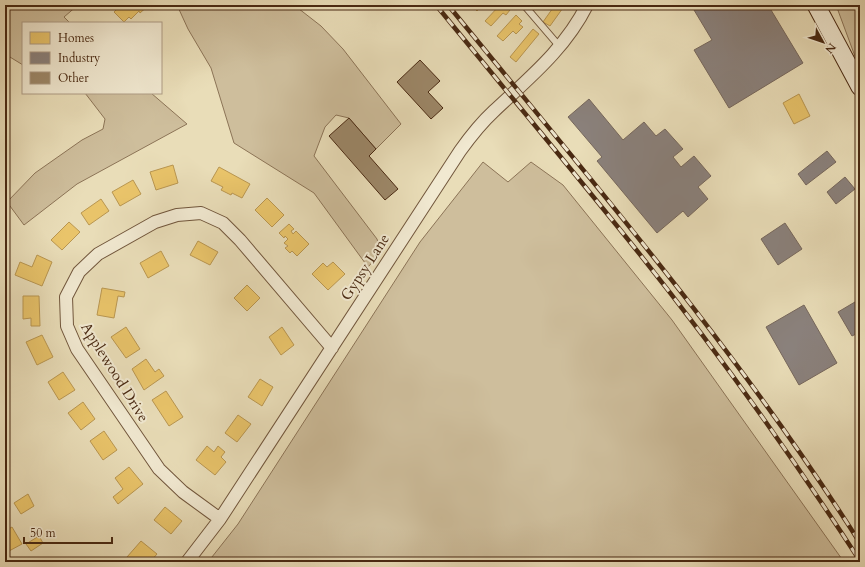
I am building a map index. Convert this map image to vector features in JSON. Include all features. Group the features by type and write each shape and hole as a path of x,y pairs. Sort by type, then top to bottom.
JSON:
{"main road":[{"path":"816,5 860,87"}],"street":[{"name":"Gypsy Lane","path":"187,562 220,519 460,151 493,111 527,82 560,47 581,18 587,5"},
{"name":"Applewood Drive","path":"220,519 183,492 159,469 77,349 67,326 66,296 79,272 98,254 155,222 177,215 200,213 223,223 240,240 332,348"}],"lane":[{"path":"524,5 560,47"}],"shaded area":[{"path":"5,5 78,5 64,17 69,22 22,22 22,64 5,54"},
{"path":"177,5 294,5 321,26 343,49 401,124 376,149 349,118 336,115 325,127 314,156 377,239 381,253 368,267 314,193 234,143 211,68 188,29"},
{"path":"836,5 860,5 860,66 856,59"},
{"path":"86,94 152,94 187,124 77,184 24,225 7,202 35,173 82,140 103,129 105,119"},
{"path":"483,162 508,182 531,162 563,185 672,320 844,562 208,562 238,524 420,242"}],"building: Homes":[{"path":"121,5 149,5 140,13 139,11 131,19 129,17 124,22 114,12"},
{"path":"471,5 482,5 477,11"},
{"path":"500,5 511,5 508,8 510,10 506,15 503,13 491,26 485,21"},
{"path":"540,5 536,10 531,6"},
{"path":"555,5 565,5 550,26 543,22"},
{"path":"516,15 522,21 519,24 523,27 516,34 513,31 503,41 497,36"},
{"path":"533,29 539,34 516,62 510,57"},
{"path":"799,94 810,116 794,124 783,103"},
{"path":"173,165 178,183 156,190 150,172"},
{"path":"219,167 250,184 242,198 221,190 223,187 211,181"},
{"path":"133,180 141,194 120,206 112,192"},
{"path":"267,198 284,215 272,227 255,210"},
{"path":"101,199 109,211 89,225 81,213"},
{"path":"69,222 80,232 62,250 51,240"},
{"path":"289,224 294,229 291,231 293,234 296,231 309,244 297,256 292,251 290,253 285,248 288,246 284,243 288,239 285,236 284,238 279,233"},
{"path":"198,241 218,252 210,265 190,255"},
{"path":"161,251 169,266 148,278 140,263"},
{"path":"37,255 52,262 42,286 15,275 20,262 32,267"},
{"path":"333,262 345,274 328,290 312,274 323,263 327,267"},
{"path":"247,285 260,298 247,311 234,298"},
{"path":"102,288 125,292 124,297 118,296 114,318 97,315"},
{"path":"23,296 39,296 40,326 31,326 31,318 23,319"},
{"path":"126,327 140,349 126,358 111,337"},
{"path":"282,327 294,345 281,355 269,337"},
{"path":"42,335 53,357 37,365 26,342"},
{"path":"146,359 155,372 159,369 164,376 144,390 132,369"},
{"path":"63,372 75,390 59,400 48,382"},
{"path":"260,379 273,387 262,406 248,397"},
{"path":"166,391 183,417 169,426 152,400"},
{"path":"83,402 95,419 81,430 68,413"},
{"path":"238,415 251,424 237,442 225,433"},
{"path":"104,431 117,450 103,460 90,441"},
{"path":"207,446 214,452 218,446 225,452 221,457 226,462 215,475 196,460"},
{"path":"129,467 143,484 118,504 113,497 123,489 115,478"},
{"path":"28,494 34,506 21,514 14,503"},
{"path":"165,507 182,521 171,534 154,520"},
{"path":"12,527 22,544 9,551 5,545 5,531"},
{"path":"39,536 43,543 31,551 26,544"},
{"path":"141,541 157,554 150,562 133,562 127,557"}],"building: Industry":[{"path":"691,5 768,5 803,63 729,108 694,50 712,40"},
{"path":"589,99 623,140 644,122 656,136 665,129 683,149 673,157 681,167 694,156 711,176 698,187 708,199 688,217 683,211 657,233 597,161 602,157 568,117"},
{"path":"827,151 836,162 806,185 798,174"},
{"path":"845,177 855,189 836,204 827,192"},
{"path":"785,223 802,249 778,265 761,239"},
{"path":"860,299 860,332 852,336 838,312"},
{"path":"804,305 837,363 799,385 766,327"}],"building: Other":[{"path":"420,60 440,81 428,92 443,108 431,119 397,82"},
{"path":"349,118 376,149 369,156 398,189 385,200 329,136"}],"railway":[{"path":"436,5 610,217 694,323 807,481 860,561"},
{"path":"448,5 609,202 714,335 765,403 860,543"}]}
